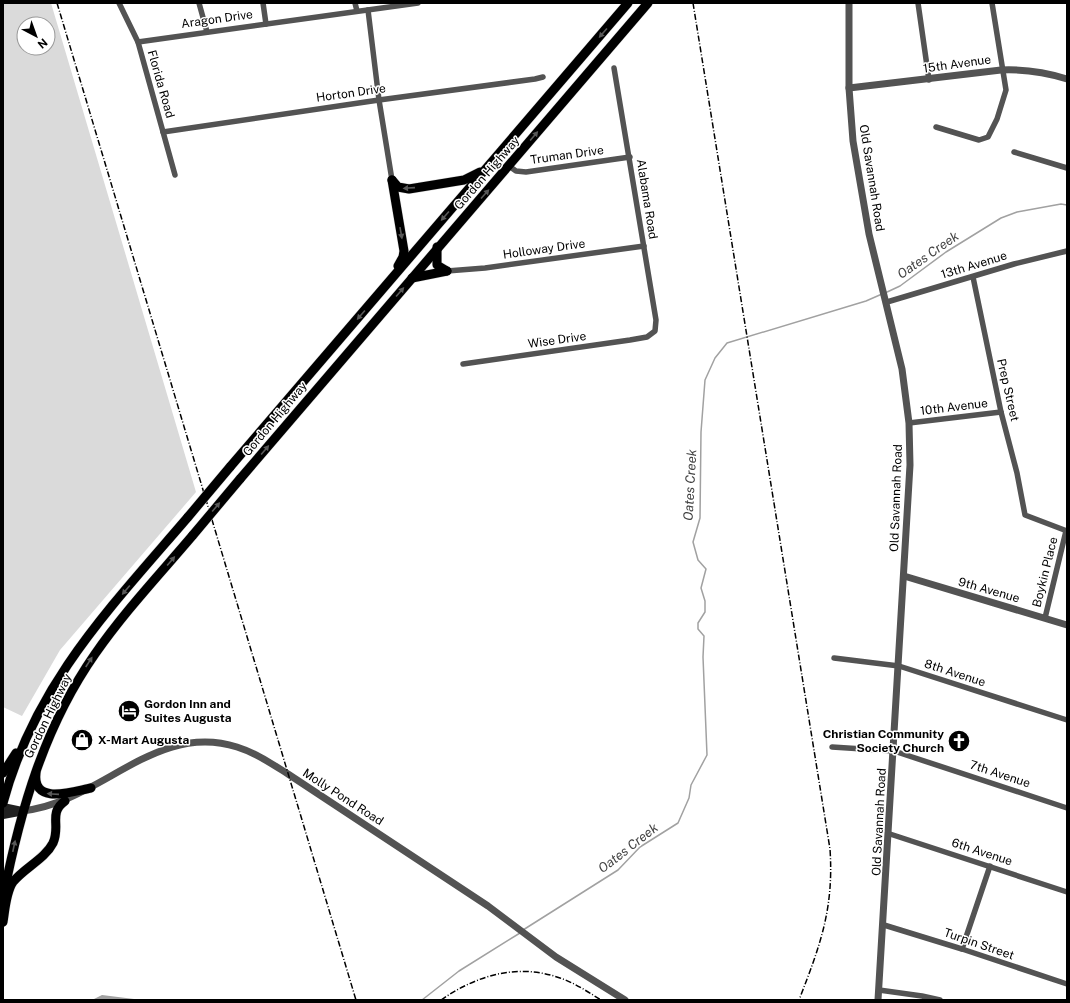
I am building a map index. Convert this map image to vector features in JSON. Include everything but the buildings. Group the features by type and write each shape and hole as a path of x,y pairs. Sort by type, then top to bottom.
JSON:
{"highway":[{"name":"Gordon Highway","path":"3,803 22,746 47,696 69,661 93,628 628,3"},
{"name":"Gordon Highway","path":"3,898 22,811 37,765 67,699 94,655 119,621 648,3"},
{"path":"392,180 398,187 409,189 464,180 486,168"},
{"path":"392,180 404,251 403,257 394,277"},
{"path":"437,248 437,265 447,271"},
{"path":"412,278 447,271"},
{"path":"3,773 22,746"},
{"path":"37,765 36,782 39,788 48,794 58,795 91,788"},
{"path":"3,922 11,886 18,877 52,845 56,832 55,814 58,805 65,801"}],"main road":[{"path":"3,807 22,811"},
{"path":"3,815 22,811"}],"street":[{"name":"Florida Road","path":"119,3 138,42 175,175"},
{"path":"199,3 207,32"},
{"path":"263,3 266,24"},
{"path":"355,3 357,11"},
{"name":"Aragon Drive","path":"138,42 418,3"},
{"name":"Old Savannah Road","path":"849,3 849,88 853,141 869,234 886,298 902,369 909,423 910,465 890,834 878,1000"},
{"path":"918,3 929,80"},
{"path":"936,127 979,140 988,137 997,119 1006,90 992,3"},
{"path":"368,10 379,100 392,180"},
{"name":"Alabama Road","path":"614,68 656,320 654,334"},
{"name":"15th Avenue","path":"849,88 929,80 1002,70 1024,69 1050,73 1067,79"},
{"name":"Horton Drive","path":"163,132 379,100 535,79 543,76"},
{"path":"1014,152 1067,168"},
{"name":"Truman Drive","path":"509,166 516,171 526,172 630,157"},
{"name":"Holloway Drive","path":"447,271 485,268 644,246"},
{"name":"13th Avenue","path":"886,298 1014,264 1067,252"},
{"name":"Prep Street","path":"972,276 1001,412 1017,473 1025,515 1067,531"},
{"name":"Wise Drive","path":"463,364 630,340 647,337 654,334"},
{"name":"10th Avenue","path":"909,423 1001,412"},
{"name":"Boykin Place","path":"1045,618 1067,531"},
{"name":"9th Avenue","path":"904,576 1067,624"},
{"name":"8th Avenue","path":"834,658 899,666 1067,720"},
{"name":"Molly Pond Road","path":"22,811 43,808 65,801 152,753 173,745 205,742 238,747 260,757 288,774 488,906 532,940 625,1000"},
{"name":"7th Avenue","path":"832,747 894,751 1067,808"},
{"name":"6th Avenue","path":"890,834 1067,892"},
{"path":"962,949 990,866"},
{"name":"Turpin Street","path":"884,925 1067,984"},
{"path":"879,990 940,1000"}],"shaded area":[{"path":"3,3 51,3 55,16 16,16 16,56 56,56 56,20 196,492 60,650 22,716 3,707"},
{"path":"102,995 142,1000 92,1000"}],"waterway":[{"name":"Oates Creek","path":"885,293 900,286 946,252 1001,218 1017,212 1061,204 1067,205"},
{"name":"Oates Creek","path":"523,930 618,870 640,847 678,823 689,798 691,785 707,755 703,657 704,636 698,629 698,623 705,612 705,601 701,588 706,569 698,560 693,542 700,518 701,432 705,380 715,358 727,343 866,301 882,294"},
{"name":"Oates Creek","path":"422,1000 459,971 520,933"}],"railway":[{"path":"57,3 356,1000"},
{"path":"693,3 830,849 830,890 824,927 799,1000"},
{"path":"441,1000 455,991 483,978 513,972 529,972 560,978 601,1000"}],"place":[{"name":"Gordon Inn and Suites Augusta","path":"129,711"},
{"name":"X-Mart Augusta","path":"82,740"},
{"name":"Christian Community Society Church","path":"959,741"}]}
